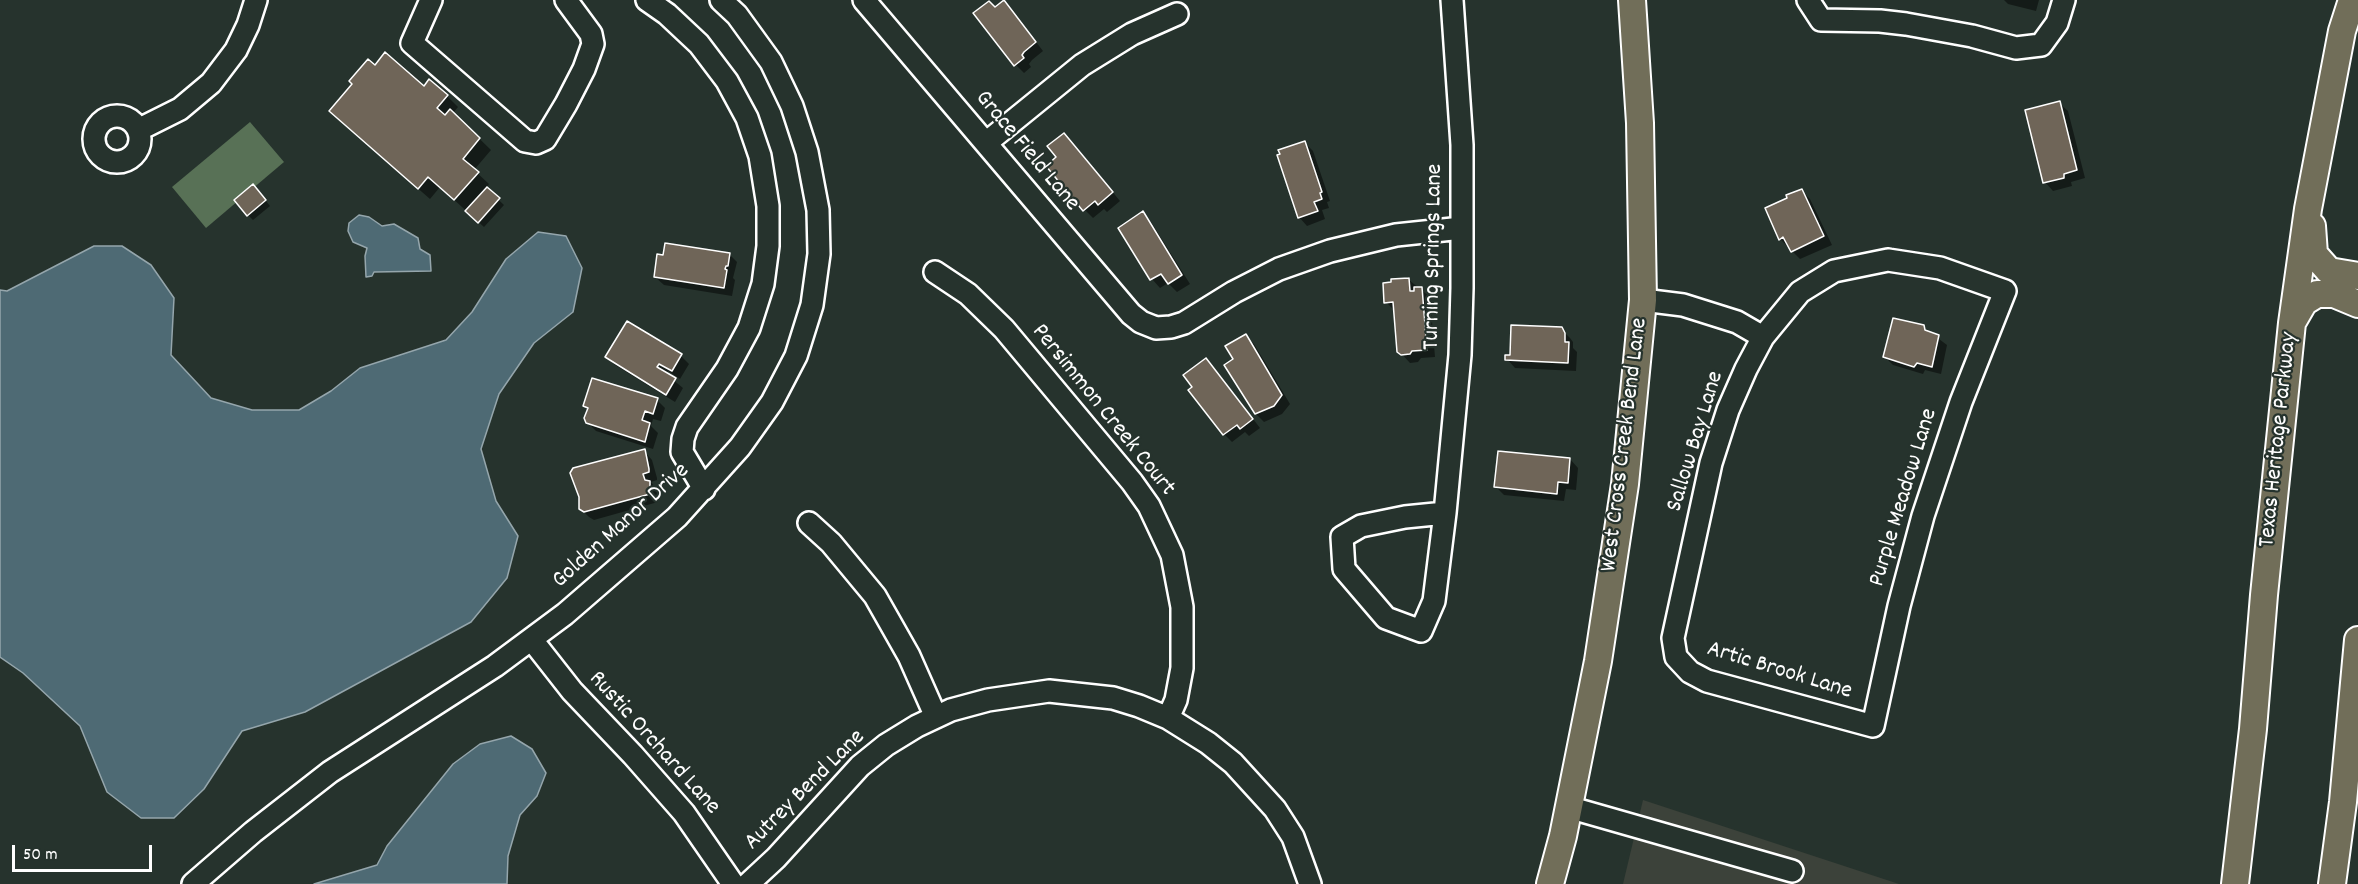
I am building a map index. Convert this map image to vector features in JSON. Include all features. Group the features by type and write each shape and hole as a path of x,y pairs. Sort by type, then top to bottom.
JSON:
{"main road":[{"name":"West Cross Creek Bend Lane","path":"1550,884 1598,661 1625,484 1643,300 1640,123 1632,0"},
{"name":"Texas Heritage Parkway","path":"2235,884 2253,729 2264,595 2292,323 2310,199 2343,31 2352,0"},
{"path":"2310,199 2314,255 2329,271 2358,276"},
{"path":"2292,323 2304,302 2317,294 2334,294 2358,304"},
{"path":"2332,884 2343,802 2358,640"}],"street":[{"path":"138,130 180,109 212,83 236,50 248,25 256,0"},
{"path":"431,0 412,43 525,141 536,143 545,139 566,104 584,69 593,44 591,34 566,0"},
{"path":"647,0 667,14 699,44 727,81 747,118 760,156 768,206 768,246 763,284 749,328 727,369 687,427 683,439 682,452 704,489"},
{"name":"Golden Manor Drive","path":"193,884 253,832 330,772 532,640 644,548 704,489 740,447 772,402 796,356 812,305 819,254 818,210 807,152 792,106 771,62 737,15 721,0"},
{"name":"Grace Field Lane","path":"864,0 1131,314 1141,322 1156,328 1171,327 1184,322 1234,292 1279,269 1330,251 1396,235 1462,228"},
{"name":"Turning Springs Lane","path":"1445,513 1405,517 1361,526 1342,537 1344,569 1386,618 1421,631 1434,600 1445,513 1460,355 1462,228 1462,145 1452,0"},
{"path":"1808,0 1821,20 1906,24 1972,36 2016,48 2041,45 2056,23 2064,0"},
{"path":"986,143 1082,65 1132,34 1176,14"},
{"name":"Sallow Bay Lane","path":"1676,657 1673,638 1676,617 1711,463 1728,410 1763,337 1800,292 1834,271 1888,260 1940,268 2005,291"},
{"name":"Persimmon Creek Court","path":"935,272 968,294 992,317 1118,465 1149,506 1172,555 1182,607 1182,668 1176,700 1168,718"},
{"name":"Purple Meadow Lane","path":"1873,726 1899,606 1923,516 1961,402 2005,291"},
{"path":"1643,300 1683,305 1737,322 1763,337"},
{"path":"809,523 831,543 875,596 909,656 936,717"},
{"name":"Rustic Orchard Lane","path":"532,640 572,691 684,813 733,884"},
{"name":"Artic Brook Lane","path":"1676,657 1690,672 1707,681 1873,726"},
{"name":"Autrey Bend Lane","path":"748,884 776,858 860,766 886,745 951,710 988,700 1049,691 1113,698 1168,718 1189,729 1233,763 1275,809 1293,837 1310,884"},
{"path":"1568,807 1792,872"}],"shaded area":[{"path":"1643,800 1899,884 1623,884"}],"green space":[{"path":"250,122 284,162 206,228 172,187"}],"water":[{"path":"359,215 369,217 382,226 394,224 418,238 420,249 430,255 431,271 374,272 372,276 366,277 367,248 353,242 348,231 349,223"},
{"path":"538,232 566,236 582,268 573,312 534,343 499,394 481,449 496,501 518,536 507,578 471,622 305,712 242,731 204,789 174,818 141,818 107,792 80,726 23,673 0,657 0,290 7,291 94,246 122,246 151,265 174,298 171,355 211,398 252,410 299,410 331,391 360,368 446,340 472,312 506,259"},
{"path":"511,736 532,749 546,773 537,796 520,815 508,856 507,884 314,884 377,865 387,846 453,764 480,744"}],"building":[{"path":"1004,0 1036,42 1024,52 1022,55 1024,58 1014,66 973,13 989,1 995,7"},
{"path":"385,52 424,86 429,79 448,95 437,108 445,115 450,109 480,138 463,159 479,172 454,200 428,177 418,189 329,111 352,84 349,81 368,59 375,65"},
{"path":"2060,101 2077,170 2064,174 2064,178 2043,183 2025,110"},
{"path":"1064,133 1113,192 1098,205 1095,201 1083,211 1046,166 1056,157 1047,146"},
{"path":"1305,141 1322,192 1320,193 1322,199 1314,202 1318,211 1298,218 1277,155 1280,154 1278,150"},
{"path":"253,184 266,200 247,216 234,200"},
{"path":"487,187 500,198 478,223 465,211"},
{"path":"1802,189 1824,236 1791,252 1783,237 1779,240 1765,208 1787,198 1786,195"},
{"path":"1143,211 1182,275 1168,284 1161,274 1150,280 1118,228"},
{"path":"665,243 730,253 728,266 725,269 727,270 724,288 654,277 657,254 663,255"},
{"path":"1409,278 1410,291 1414,291 1414,287 1422,287 1427,350 1412,351 1410,354 1401,355 1397,352 1393,302 1384,303 1383,283 1391,282 1391,279"},
{"path":"1893,318 1924,325 1925,330 1939,335 1932,367 1917,363 1914,367 1883,357"},
{"path":"627,321 682,354 672,371 659,364 657,367 676,378 666,395 605,357"},
{"path":"1511,325 1562,327 1565,342 1569,342 1568,363 1505,360 1505,355 1510,355"},
{"path":"1246,334 1282,395 1274,406 1255,414 1224,365 1233,359 1225,346"},
{"path":"1206,358 1253,419 1240,429 1237,425 1223,435 1188,390 1192,387 1183,375"},
{"path":"592,378 658,398 653,414 645,411 642,420 650,423 645,442 586,423 584,418 588,408 583,406"},
{"path":"645,449 649,472 643,474 645,480 650,481 650,494 584,512 579,509 579,497 570,473 573,468"},
{"path":"1498,451 1570,458 1568,483 1558,482 1557,494 1494,487"}]}
